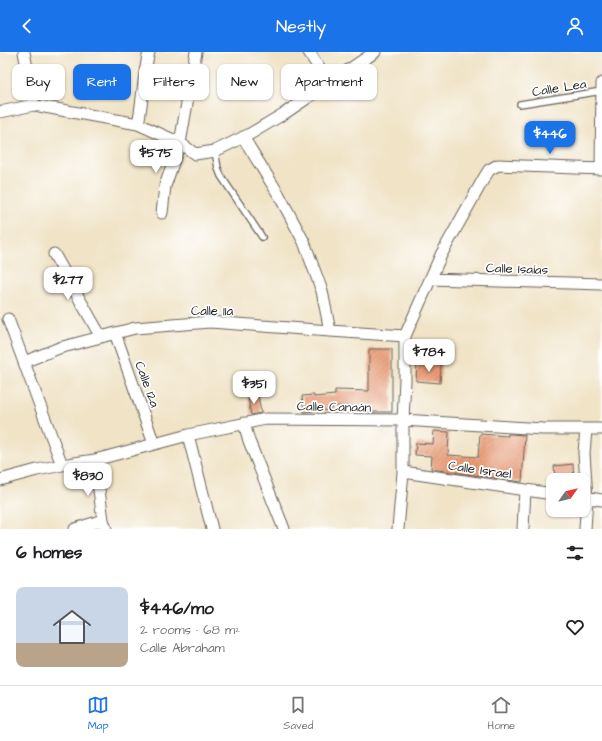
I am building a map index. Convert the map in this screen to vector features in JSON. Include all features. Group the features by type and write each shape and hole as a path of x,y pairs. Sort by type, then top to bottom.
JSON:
{"street":[{"path":"24,52 34,105"},
{"path":"138,124 142,105 145,68 149,52"},
{"path":"162,212 165,186 180,143 196,52"},
{"path":"309,52 316,64"},
{"path":"358,64 374,53"},
{"path":"398,529 403,472 405,336 441,254 489,170 498,165 602,169 602,83"},
{"path":"0,112 34,105 138,124 180,143 195,154 215,151 250,134 304,100"},
{"path":"243,137 279,195 304,242 322,291 330,331"},
{"path":"54,254 101,337"},
{"name":"Calle Isaías","path":"430,279 602,284"},
{"path":"8,319 62,465"},
{"name":"Calle 11a","path":"24,362 59,348 135,328 210,322 405,336"},
{"name":"Calle 12a","path":"115,333 154,444"},
{"name":"Calle Canaán","path":"0,480 37,470 95,460 188,435 266,419 403,420 543,429 602,429"},
{"path":"244,423 249,441 284,529"},
{"path":"584,473 586,429"},
{"path":"188,435 212,529"},
{"path":"75,529 104,524 95,460"},
{"name":"Calle Israel","path":"403,472 546,493"},
{"path":"523,529 525,490"},
{"path":"590,499 602,500"},
{"path":"585,517 585,529"}],"lane":[{"name":"Calle Lea","path":"520,104 602,92"},
{"path":"215,151 218,168 222,176 262,237"}],"building":[{"path":"369,349 392,349 392,412 369,412 369,407 331,406 331,410 304,412 302,396 314,395 314,397 335,395 335,390 369,391"},
{"path":"417,363 441,364 440,383 416,381"},
{"path":"258,395 261,413 251,415 248,397"},
{"path":"434,431 449,432 448,455 478,457 480,434 508,436 508,434 525,435 522,482 431,469 432,456 415,455 416,443 433,444"},
{"path":"573,464 574,473 554,473 554,466"}]}
